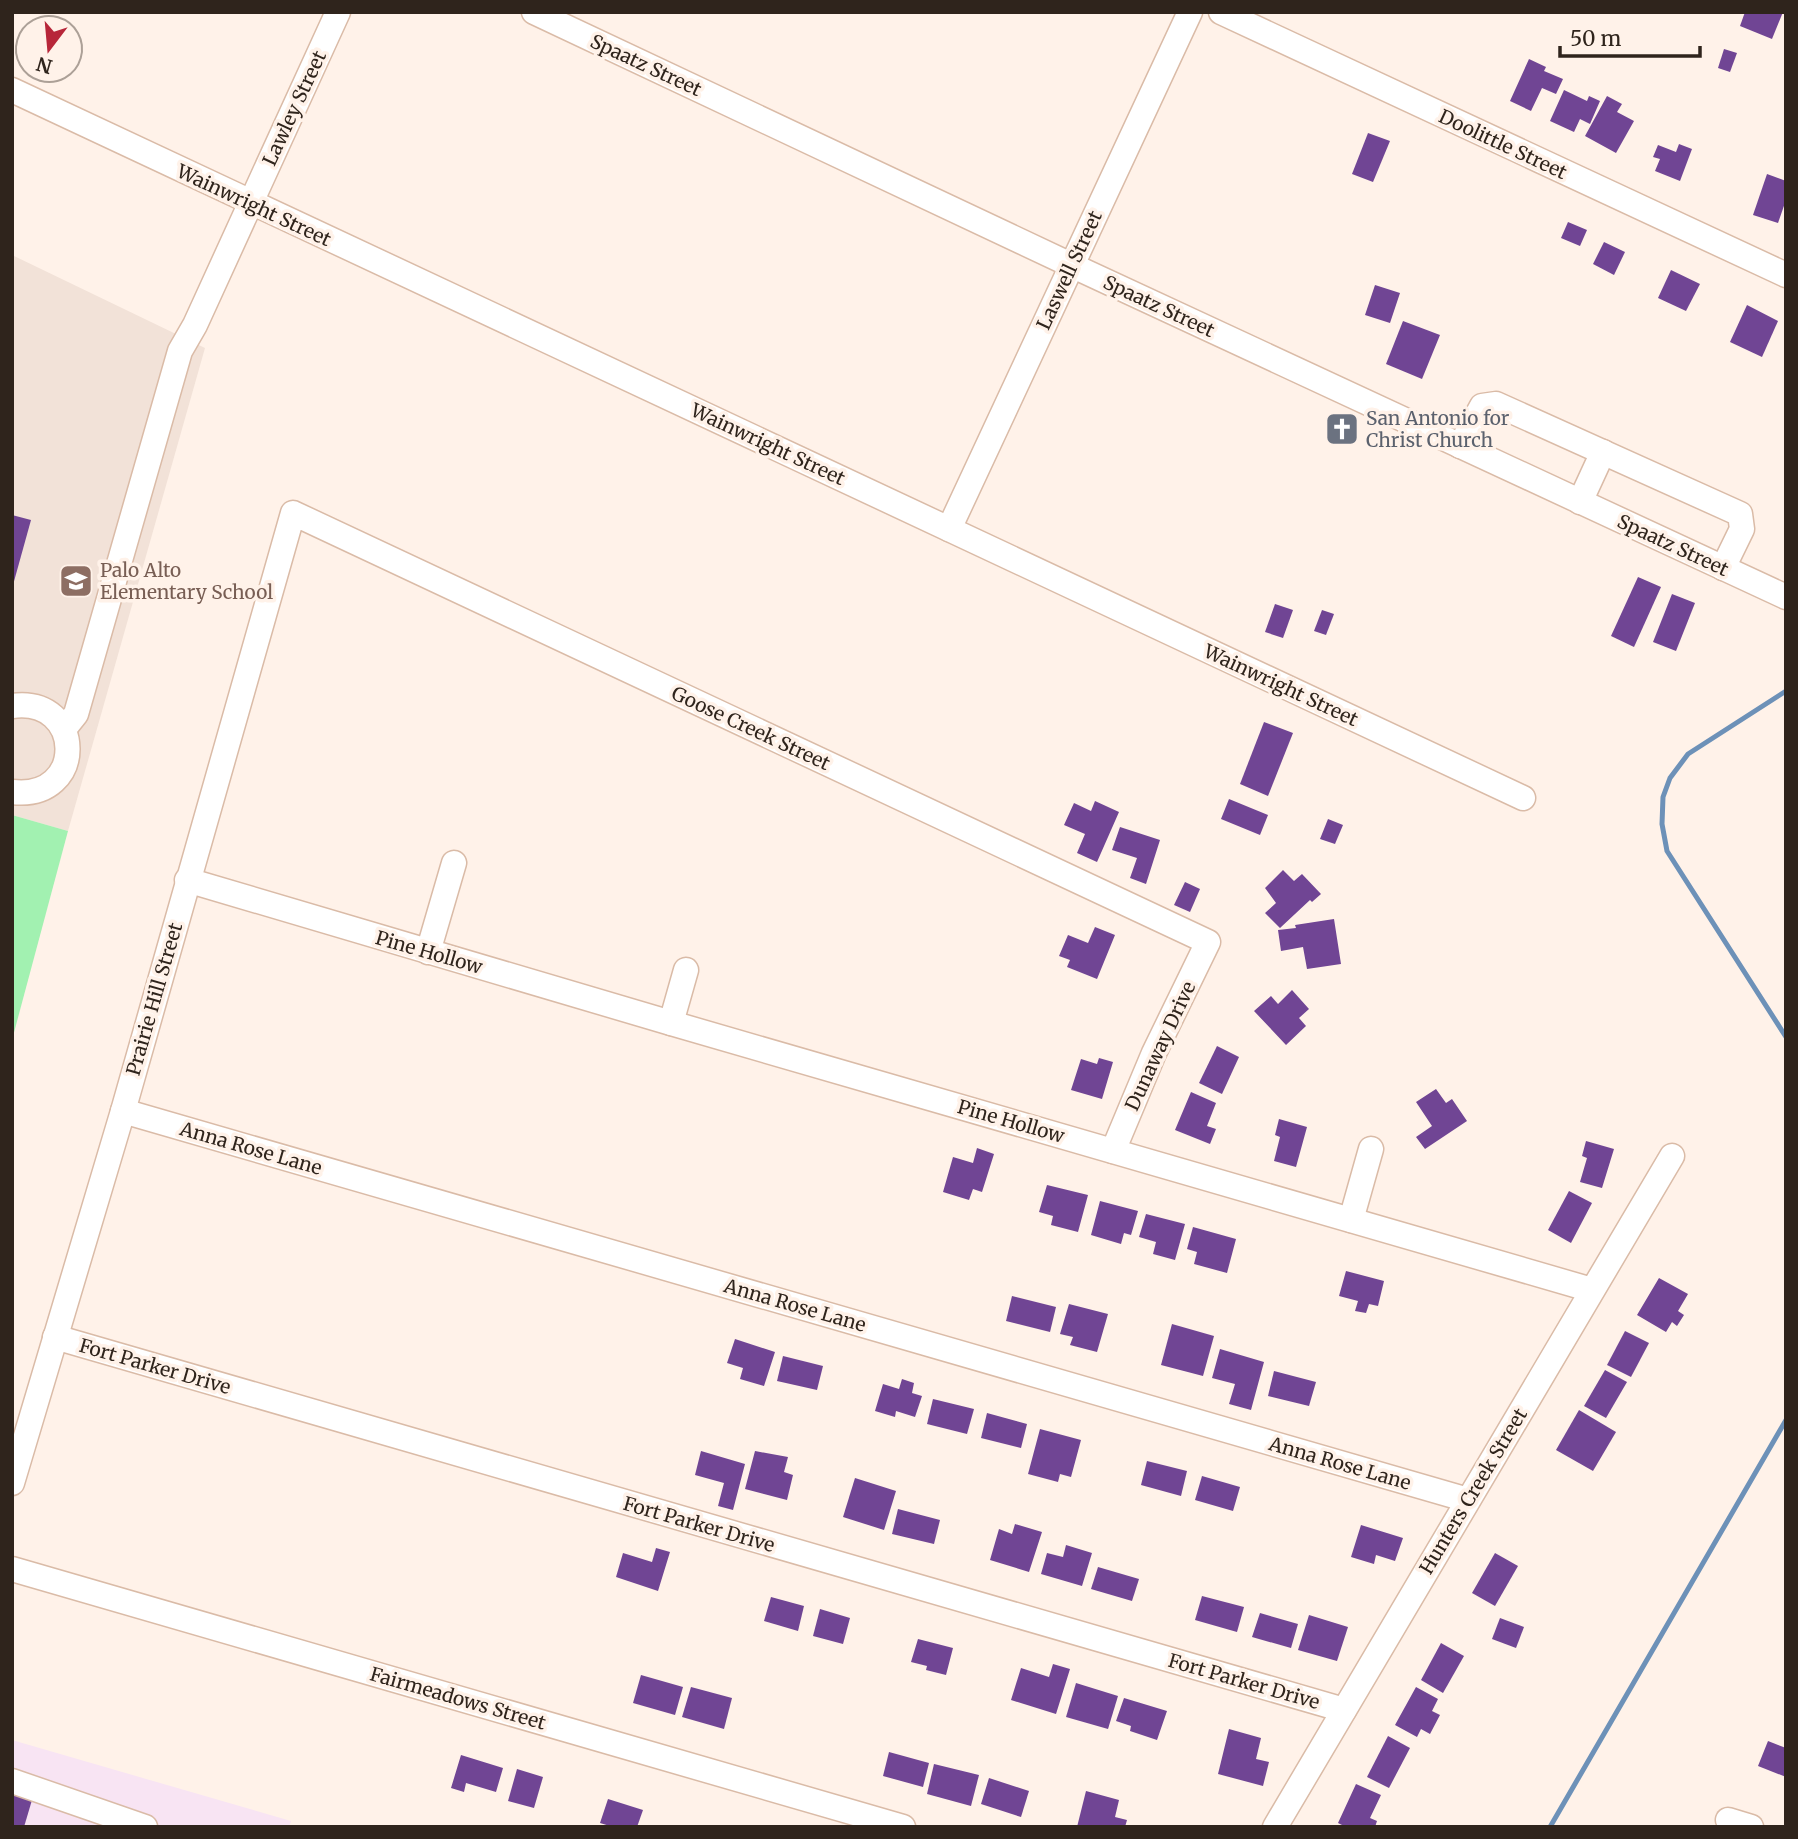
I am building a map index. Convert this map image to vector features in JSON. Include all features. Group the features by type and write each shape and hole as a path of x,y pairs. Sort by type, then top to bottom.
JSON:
{"street":[{"name":"Lawley Street","path":"64,729 76,715 180,351 195,325 338,12"},
{"name":"Spaatz Street","path":"534,12 1786,597"},
{"name":"Laswell Street","path":"949,529 1190,12"},
{"name":"Doolittle Street","path":"1221,12 1786,275"},
{"name":"Wainwright Street","path":"12,90 1523,798"},
{"path":"1460,446 1482,406 1496,404 1740,514 1742,529 1723,568"},
{"path":"1580,502 1603,452"},
{"name":"Prairie Hill Street","path":"12,1483 123,1111 293,513"},
{"name":"Goose Creek Street","path":"293,513 1208,942"},
{"path":"12,706 28,704 43,708 55,717 64,729 68,744 62,772 53,783 40,791 26,794 12,792"},
{"path":"428,952 454,863"},
{"name":"Pine Hollow","path":"187,880 1592,1290"},
{"name":"Dunaway Drive","path":"1113,1151 1154,1053 1208,942"},
{"path":"671,1023 686,970"},
{"name":"Anna Rose Lane","path":"123,1111 1468,1500"},
{"path":"1351,1220 1371,1149"},
{"name":"Hunters Creek Street","path":"1275,1827 1672,1156"},
{"name":"Fort Parker Drive","path":"55,1337 1344,1710"},
{"name":"Fairmeadows Street","path":"12,1569 903,1827"},
{"path":"12,1782 145,1827"}],"shaded area":[{"name":"Palo Alto Elementary School","path":"12,255 205,348 68,831 12,815"},
{"path":"12,1740 291,1821 289,1827 12,1827"}],"green space":[{"path":"12,815 68,831 12,1040"}],"building":[{"path":"1745,12 1783,12 1772,39 1740,26"},
{"path":"1724,49 1737,53 1730,72 1718,68"},
{"path":"1529,59 1546,67 1544,71 1563,79 1556,94 1542,88 1531,111 1510,101"},
{"path":"1564,90 1587,101 1589,96 1600,101 1590,124 1580,119 1574,132 1550,121"},
{"path":"1607,96 1622,104 1617,112 1634,121 1616,153 1585,136"},
{"path":"1368,133 1390,141 1373,182 1352,174"},
{"path":"1679,144 1692,149 1680,181 1655,171 1660,159 1653,157 1658,145 1676,152"},
{"path":"1767,174 1786,181 1786,200 1778,223 1753,215"},
{"path":"1568,222 1587,230 1580,246 1561,238"},
{"path":"1604,242 1625,252 1614,275 1593,264"},
{"path":"1671,270 1700,284 1686,311 1658,298"},
{"path":"1375,285 1400,293 1390,323 1365,315"},
{"path":"1747,305 1778,321 1762,357 1730,342"},
{"path":"1403,321 1440,335 1422,379 1386,364"},
{"path":"12,515 31,520 13,585 12,585"},
{"path":"1638,577 1661,587 1634,647 1611,636"},
{"path":"1672,594 1695,603 1676,651 1653,642"},
{"path":"1275,604 1293,610 1283,638 1265,632"},
{"path":"1322,610 1334,614 1326,635 1314,631"},
{"path":"1264,722 1293,733 1268,796 1240,784"},
{"path":"1229,799 1268,815 1260,835 1221,819"},
{"path":"1095,801 1119,812 1097,862 1077,853 1085,834 1064,825 1074,803 1091,811"},
{"path":"1328,819 1343,825 1335,844 1320,839"},
{"path":"1120,827 1160,840 1146,884 1130,878 1137,858 1112,850"},
{"path":"1283,870 1294,881 1302,874 1321,894 1312,902 1310,900 1280,928 1265,913 1276,903 1265,888"},
{"path":"1185,882 1200,889 1190,912 1174,905"},
{"path":"1334,919 1341,964 1307,969 1303,947 1281,951 1278,930"},
{"path":"1095,927 1115,935 1097,979 1067,967 1070,960 1059,956 1068,935 1088,943"},
{"path":"1292,990 1309,1009 1299,1018 1306,1026 1286,1045 1254,1011 1271,996 1278,1004"},
{"path":"1217,1046 1239,1057 1222,1094 1199,1083"},
{"path":"1099,1058 1113,1062 1102,1099 1071,1090 1081,1059 1097,1064"},
{"path":"1436,1089 1446,1103 1452,1099 1467,1121 1425,1149 1416,1137 1432,1126 1416,1102"},
{"path":"1191,1092 1216,1103 1207,1126 1216,1129 1210,1144 1175,1130"},
{"path":"1279,1119 1307,1127 1296,1167 1274,1161 1280,1137 1275,1135"},
{"path":"1586,1141 1614,1149 1602,1188 1580,1182 1587,1158 1582,1156"},
{"path":"977,1148 994,1154 982,1192 973,1189 969,1200 943,1192 953,1157 973,1163"},
{"path":"1047,1185 1088,1195 1078,1232 1051,1225 1053,1216 1039,1212"},
{"path":"1569,1191 1592,1203 1571,1243 1548,1230"},
{"path":"1100,1201 1138,1211 1131,1235 1124,1233 1121,1244 1091,1235"},
{"path":"1146,1214 1185,1224 1175,1260 1153,1254 1156,1242 1139,1237"},
{"path":"1193,1227 1236,1239 1227,1273 1194,1264 1197,1252 1187,1249"},
{"path":"1346,1271 1384,1281 1378,1306 1369,1304 1366,1313 1355,1311 1358,1301 1339,1296"},
{"path":"1659,1278 1688,1294 1678,1311 1684,1315 1677,1326 1672,1322 1666,1332 1637,1315"},
{"path":"1012,1296 1056,1307 1050,1332 1006,1321"},
{"path":"1069,1304 1108,1314 1097,1352 1070,1345 1073,1337 1060,1334"},
{"path":"1172,1324 1214,1336 1203,1376 1161,1365"},
{"path":"1625,1331 1649,1343 1631,1377 1607,1365"},
{"path":"735,1339 775,1352 764,1386 740,1379 743,1368 727,1363"},
{"path":"1220,1349 1264,1362 1251,1410 1229,1404 1235,1384 1212,1378"},
{"path":"783,1356 823,1366 817,1390 777,1381"},
{"path":"1605,1370 1627,1382 1606,1418 1584,1406"},
{"path":"1274,1371 1316,1382 1309,1406 1268,1396"},
{"path":"902,1379 914,1383 912,1393 922,1396 915,1417 896,1411 895,1417 875,1411 883,1384 899,1389"},
{"path":"933,1399 974,1409 967,1434 927,1424"},
{"path":"1579,1410 1616,1432 1593,1471 1556,1450"},
{"path":"987,1413 1027,1424 1021,1448 981,1438"},
{"path":"1040,1429 1081,1440 1071,1477 1060,1474 1058,1482 1028,1474"},
{"path":"701,1451 745,1464 733,1510 718,1506 724,1483 695,1475"},
{"path":"755,1451 788,1457 784,1472 793,1475 787,1500 745,1489"},
{"path":"1147,1461 1187,1471 1181,1496 1141,1485"},
{"path":"1202,1476 1240,1487 1233,1511 1195,1500"},
{"path":"855,1478 896,1491 884,1530 843,1517"},
{"path":"898,1509 940,1520 934,1544 892,1534"},
{"path":"1015,1524 1042,1532 1029,1572 990,1560 999,1529 1012,1534"},
{"path":"1361,1525 1403,1538 1395,1561 1376,1555 1374,1564 1351,1557"},
{"path":"1066,1545 1092,1553 1082,1586 1041,1574 1047,1553 1063,1557"},
{"path":"656,1548 670,1552 658,1591 616,1577 623,1553 652,1562"},
{"path":"1495,1553 1518,1566 1495,1606 1472,1593"},
{"path":"1098,1567 1139,1579 1132,1601 1091,1589"},
{"path":"1202,1596 1244,1607 1237,1632 1195,1620"},
{"path":"771,1597 804,1606 798,1631 764,1621"},
{"path":"820,1609 850,1618 843,1644 813,1636"},
{"path":"1260,1613 1298,1624 1291,1648 1252,1637"},
{"path":"1309,1615 1348,1627 1337,1661 1298,1650"},
{"path":"1500,1618 1524,1627 1516,1648 1492,1639"},
{"path":"918,1639 953,1648 946,1675 926,1670 927,1666 911,1662"},
{"path":"1441,1643 1464,1656 1443,1693 1421,1680"},
{"path":"1053,1664 1070,1669 1056,1714 1011,1700 1021,1668 1049,1677"},
{"path":"641,1675 683,1687 675,1715 633,1703"},
{"path":"1076,1683 1118,1696 1108,1729 1066,1717"},
{"path":"691,1687 732,1698 724,1729 682,1717"},
{"path":"1416,1687 1438,1699 1432,1711 1440,1715 1430,1734 1421,1729 1417,1737 1395,1725"},
{"path":"1124,1698 1167,1711 1157,1740 1130,1731 1131,1726 1116,1721"},
{"path":"1229,1729 1261,1738 1256,1759 1269,1762 1263,1786 1218,1774"},
{"path":"1388,1736 1410,1748 1389,1788 1367,1777"},
{"path":"1768,1741 1786,1748 1786,1777 1758,1766"},
{"path":"889,1752 929,1763 923,1787 883,1776"},
{"path":"461,1755 503,1768 496,1792 466,1783 464,1792 451,1788"},
{"path":"934,1764 979,1775 971,1806 927,1794"},
{"path":"517,1769 543,1777 534,1808 508,1801"},
{"path":"989,1778 1029,1791 1021,1817 981,1804"},
{"path":"1356,1784 1381,1795 1370,1818 1377,1821 1375,1827 1346,1827 1338,1823"},
{"path":"1086,1791 1119,1800 1115,1817 1127,1820 1125,1827 1077,1827"},
{"path":"12,1794 32,1800 24,1827 12,1827"},
{"path":"608,1799 643,1810 637,1827 613,1827 600,1823"}],"waterway":[{"path":"1786,691 1688,754 1670,778 1663,797 1662,824 1667,851 1786,1037"},
{"path":"1550,1827 1786,1420"}],"place":[{"name":"San Antonio for Christ Church","path":"1342,429"},
{"name":"Palo Alto Elementary School","path":"76,581"}]}
